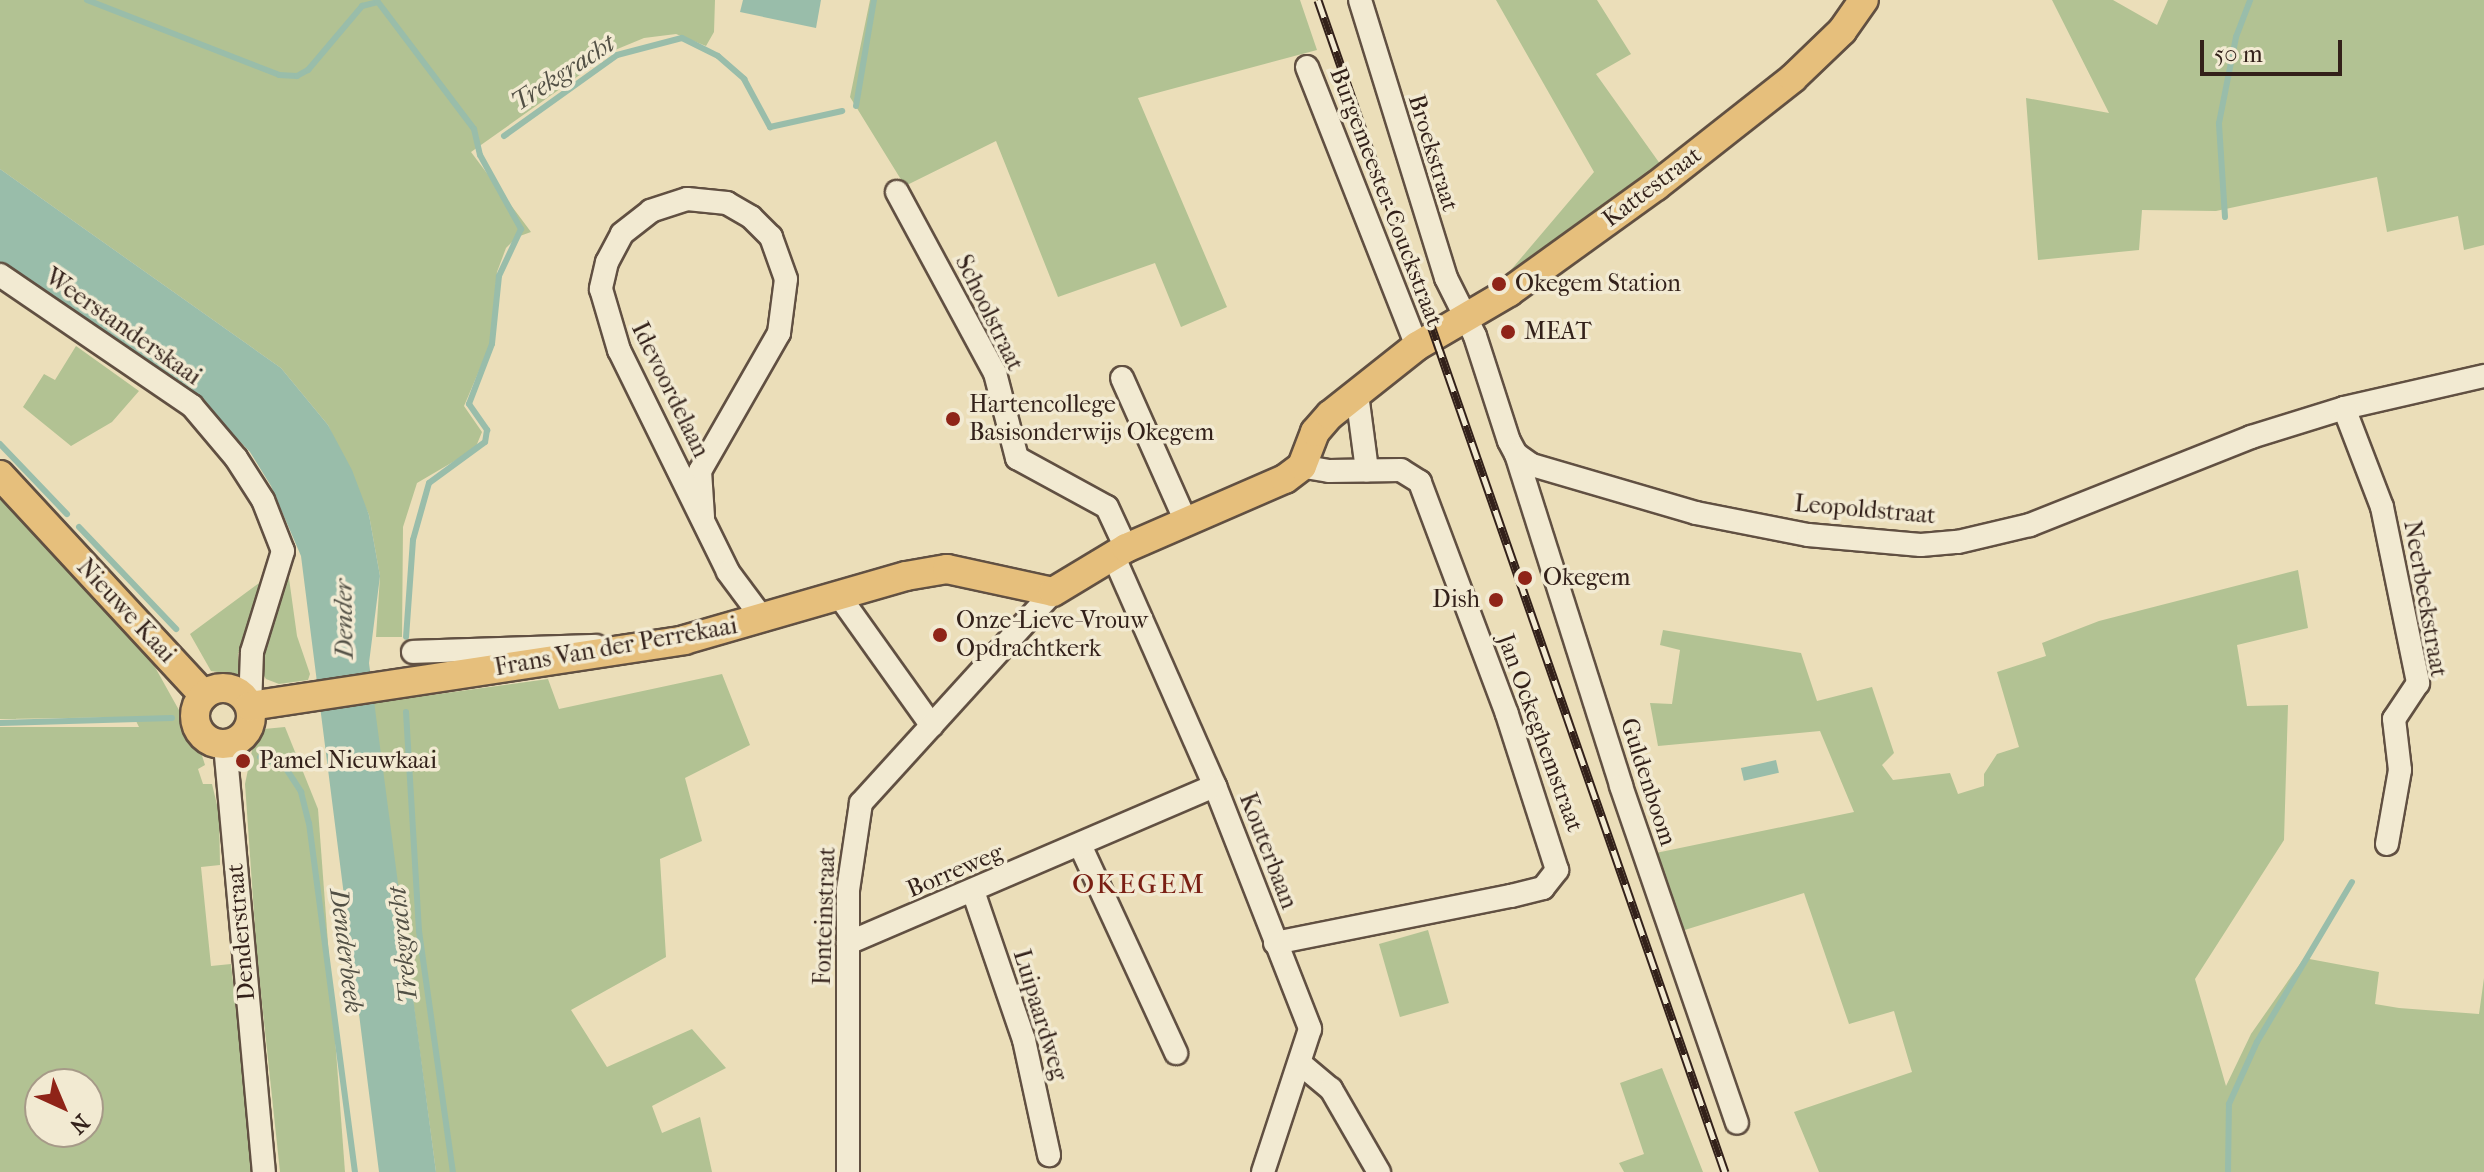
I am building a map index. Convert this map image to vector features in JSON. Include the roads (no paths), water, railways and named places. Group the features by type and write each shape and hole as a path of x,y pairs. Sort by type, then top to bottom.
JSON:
{"main road":[{"name":"Kattestraat","path":"1302,466 1315,432 1357,394 1417,346 1466,319 1656,186 1748,115 1842,31 1864,0"},
{"path":"1053,592 1119,552 1285,479 1302,466"},
{"name":"Nieuwe Kaai","path":"0,475 204,695"},
{"name":"Frans Van der Perrekaai","path":"250,706 612,651 751,623 947,569 1053,592"},
{"path":"230,689 250,706 248,732 225,745 214,744 197,728 194,716 204,695 230,689"}],"street":[{"name":"Broekstraat","path":"1360,0 1413,181 1446,278 1466,319"},
{"name":"Burgemeester Couckstraat","path":"1307,67 1417,346"},
{"name":"Schoolstraat","path":"897,192 995,373 1017,458 1107,507 1119,552"},
{"name":"Idevoordelaan","path":"703,517 700,471 779,333 786,279 771,237 751,217 727,203 687,199 651,211 622,234 607,262 601,289 619,350 703,517 751,623"},
{"name":"Weerstanderskaai","path":"0,275 192,406 250,479 283,551 252,652 250,706"},
{"path":"1466,319 1516,454"},
{"name":"Leopoldstraat","path":"1516,454 1532,465 1696,513 1808,535 1921,545 1986,538 2030,525 2251,437 2344,408 2484,376"},
{"path":"1122,378 1186,522"},
{"path":"1302,466 1367,470 1357,394"},
{"name":"Neerbeekstraat","path":"2344,408 2382,507 2418,683 2394,719 2400,770 2387,844"},
{"name":"Guldenboom","path":"1516,454 1621,786 1737,1123"},
{"name":"Jan Ockeghemstraat","path":"1275,943 1543,888 1557,870 1452,562 1412,473 1367,470"},
{"name":"Kouterbaan","path":"1119,552 1310,1029 1302,1065 1263,1172"},
{"name":"Fonteinstraat","path":"848,1172 848,890 861,803 1053,592"},
{"path":"840,597 932,726"},
{"name":"Frans Van der Perrekaai","path":"413,652 584,643 612,651"},
{"name":"Denderstraat","path":"225,745 264,1172"},
{"name":"Borreweg","path":"848,943 1081,847 1215,786"},
{"path":"1081,847 1176,1053"},
{"name":"Luipaardweg","path":"973,891 1024,1040 1049,1155"},
{"path":"1302,1065 1331,1089 1379,1172"}],"water":[{"path":"743,0 821,0 816,28 740,12"},
{"name":"Dender","path":"0,169 281,368 328,425 352,470 369,515 380,576 369,663 436,1172 379,1172 301,556 271,486 250,452 203,403 0,263"},
{"path":"1776,760 1779,773 1744,781 1741,768"}],"waterway":[{"name":"Trekgracht","path":"87,0 279,75 297,76 308,70 362,6 378,2 474,129 480,155 521,229 499,276 492,344 469,404 487,430 485,442 429,483 413,540 406,637"},
{"name":"Trekgracht","path":"856,106 874,0"},
{"path":"2225,217 2219,123 2236,37 2250,0"},
{"name":"Trekgracht","path":"504,136 617,55 682,38 718,56 744,79 770,127 842,111"},
{"path":"0,444 67,514"},
{"path":"79,527 176,629"},
{"name":"Trekgracht","path":"406,712 419,931 453,1172"},
{"path":"0,723 172,718"},
{"name":"Denderbeek","path":"260,757 285,767 301,792 309,823 355,1172"},
{"path":"2228,1172 2229,1104 2257,1042 2352,882"}],"railway":[{"path":"1318,0 1725,1172"}],"place":[{"name":"Okegem Station","path":"1499,284"},
{"name":"MEAT","path":"1508,332"},
{"name":"Hartencollege Basisonderwijs Okegem","path":"953,419"},
{"name":"Okegem","path":"1525,578"},
{"name":"Dish","path":"1496,600"},
{"name":"Onze-Lieve-Vrouw Opdrachtkerk","path":"940,635"},
{"name":"Pamel Nieuwkaai","path":"243,761"}],"district":[{"name":"OKEGEM","path":"1139,884"}]}
